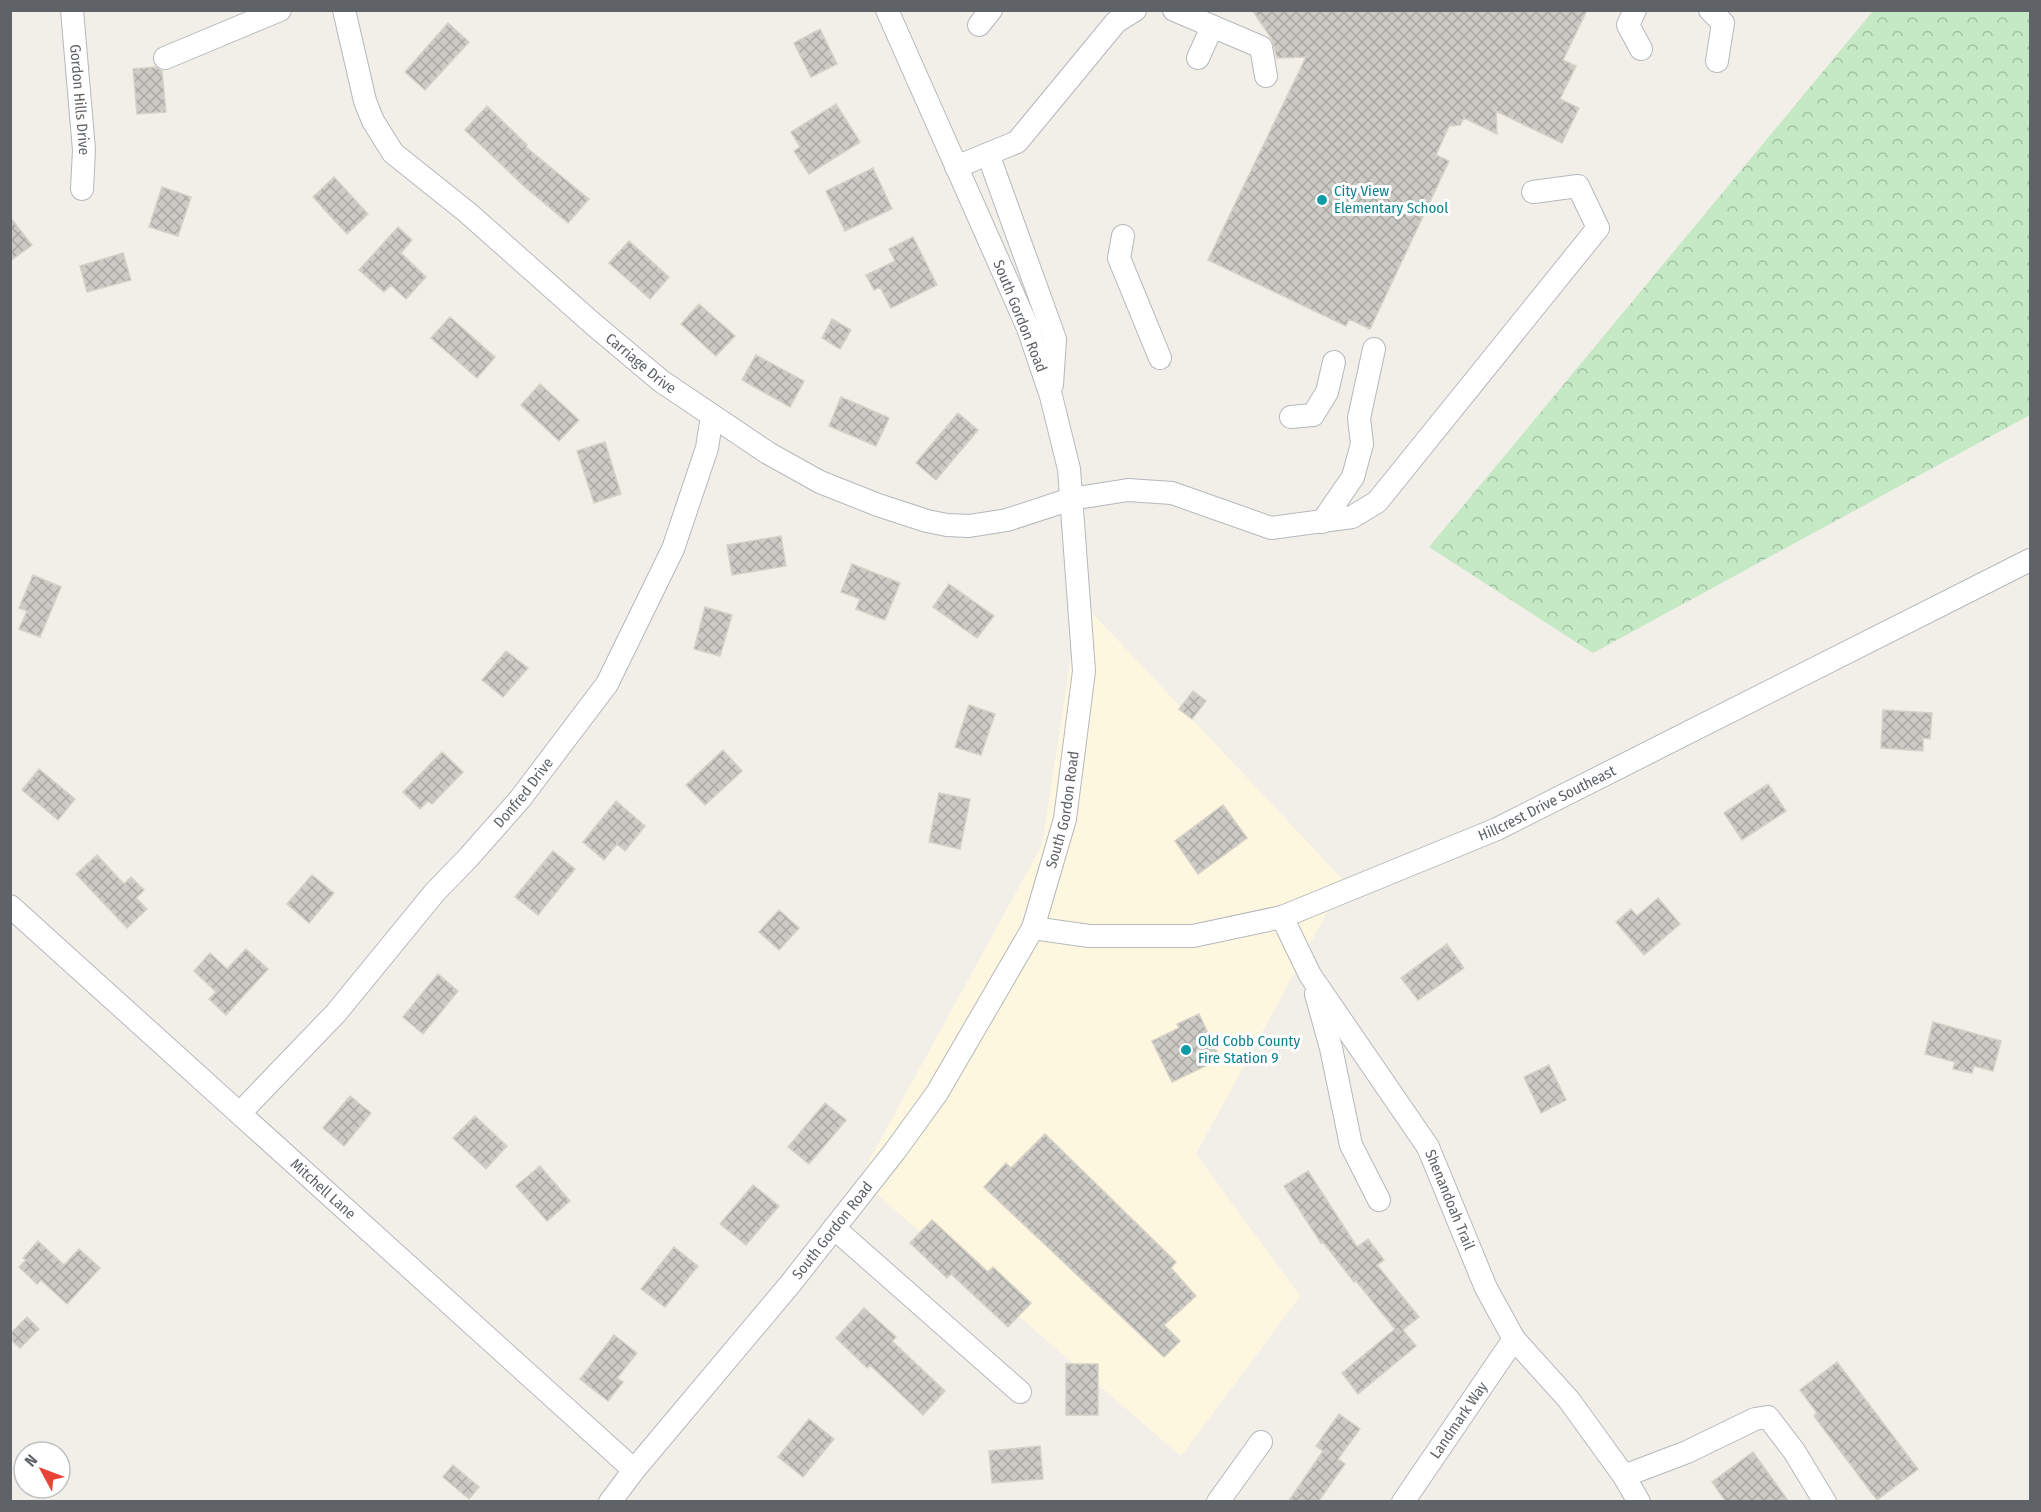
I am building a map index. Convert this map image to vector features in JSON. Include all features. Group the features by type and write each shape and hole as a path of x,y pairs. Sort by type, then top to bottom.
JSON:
{"street":[{"name":"Gordon Hills Drive","path":"72,10 84,150 82,189"},
{"path":"165,58 280,10"},
{"name":"Carriage Drive","path":"344,10 365,101 373,121 393,153 468,213 592,323 661,381 768,453 820,482 878,505 947,525 969,526 1007,520 1071,499 1128,490 1172,493 1271,528 1352,517 1377,502 1598,228 1578,186 1533,192"},
{"name":"South Gordon Road","path":"610,1502 634,1470 791,1283 895,1151 937,1093 1033,928 1065,819 1084,671 1069,469 1052,396 1028,328 887,10"},
{"path":"956,167 1017,142 1116,22 1136,10"},
{"path":"1174,10 1261,47 1266,76"},
{"path":"1635,10 1628,25 1641,48"},
{"path":"1710,10 1723,23 1717,62"},
{"path":"1198,58 1212,27"},
{"path":"988,154 1055,339 1052,396"},
{"path":"1123,236 1119,258 1160,358"},
{"path":"1322,522 1353,477 1362,444 1359,418 1374,349"},
{"path":"1291,417 1313,416 1327,392 1334,362"},
{"name":"Donfred Drive","path":"240,1113 336,1013 435,891 468,858 520,799 607,684 673,549 707,448 712,416"},
{"name":"Hillcrest Drive Southeast","path":"1033,928 1089,936 1193,936 1282,917 1497,829 2031,560"},
{"name":"Mitchell Lane","path":"10,906 634,1470"},
{"name":"Shenandoah Trail","path":"1282,917 1310,975 1428,1147 1486,1288 1514,1339 1569,1400 1624,1476 1639,1502"},
{"path":"1310,975 1331,1048 1351,1145 1379,1200"},
{"path":"834,1228 1020,1392"},
{"name":"Landmark Way","path":"1402,1502 1514,1339"},
{"path":"1624,1476 1687,1452 1755,1419 1768,1417 1794,1451 1825,1502"},
{"path":"1218,1502 1261,1442"}],"shaded area":[{"path":"1080,600 1344,881 1196,1154 1300,1296 1181,1456 859,1179 1042,845"}],"green space":[{"path":"1873,11 2030,11 2030,415 1593,653 1429,547"}],"building":[{"name":"City View Elementary School","path":"1252,10 1587,10 1563,60 1576,66 1560,99 1579,108 1562,143 1496,111 1497,134 1464,118 1460,125 1449,126 1436,155 1449,161 1370,329 1349,319 1346,326 1208,260 1306,57 1277,58 1272,39"},
{"path":"448,23 469,42 425,90 405,72"},
{"path":"820,29 837,64 811,77 794,43"},
{"path":"156,67 162,71 166,112 137,114 133,69"},
{"path":"836,104 860,142 809,174 794,151 800,147 791,132"},
{"path":"487,106 527,145 526,147 589,199 568,223 526,188 465,130"},
{"path":"873,168 892,209 845,231 826,191"},
{"path":"334,177 368,214 347,234 313,197"},
{"path":"162,187 191,197 178,236 149,227"},
{"path":"10,217 32,245 10,261"},
{"path":"398,227 412,240 401,253 426,277 406,299 391,285 384,292 359,270"},
{"path":"913,237 937,285 891,308 880,287 874,290 866,275 895,261 889,249"},
{"path":"629,241 669,277 650,299 609,263"},
{"path":"123,253 131,280 87,292 80,266"},
{"path":"699,304 735,336 716,356 681,324"},
{"path":"450,317 495,357 477,378 431,338"},
{"path":"832,319 851,330 840,349 822,338"},
{"path":"756,355 804,381 790,407 742,380"},
{"path":"540,384 579,420 559,441 521,405"},
{"path":"841,397 889,418 876,446 829,426"},
{"path":"958,413 978,430 936,480 916,463"},
{"path":"605,442 621,494 594,503 577,451"},
{"path":"781,536 786,566 732,575 727,545"},
{"path":"852,564 900,583 885,620 856,609 860,599 841,592"},
{"path":"33,575 61,587 40,637 19,629 27,611 19,608"},
{"path":"949,584 994,616 977,638 933,607"},
{"path":"705,607 732,615 720,656 694,649"},
{"path":"506,651 528,668 503,697 482,680"},
{"path":"1193,691 1206,701 1192,719 1179,709"},
{"path":"969,705 995,714 981,755 955,747"},
{"path":"1883,710 1932,713 1930,739 1923,738 1923,751 1881,748"},
{"path":"723,750 742,771 705,805 686,785"},
{"path":"442,752 463,772 432,804 428,801 420,809 403,792"},
{"path":"39,769 75,799 58,820 22,790"},
{"path":"1768,784 1786,811 1742,840 1724,813"},
{"path":"939,793 970,799 960,849 929,842"},
{"path":"616,801 645,826 625,851 617,844 604,860 583,842"},
{"path":"1223,805 1247,838 1198,874 1175,841"},
{"path":"553,851 575,869 538,915 515,897"},
{"path":"97,855 124,884 131,877 144,890 136,898 147,909 127,928 76,874"},
{"path":"312,875 334,893 309,923 287,904"},
{"path":"1658,898 1680,924 1644,955 1616,922 1631,909 1637,916"},
{"path":"779,910 799,928 779,950 759,932"},
{"path":"1447,944 1464,968 1418,1000 1401,978"},
{"path":"246,949 268,969 226,1015 209,999 216,992 194,971 210,953 227,969"},
{"path":"438,974 458,991 423,1034 403,1017"},
{"name":"Old Cobb County Fire Station 9","path":"1199,1014 1220,1059 1172,1082 1152,1041 1179,1028 1177,1024"},
{"path":"1933,1022 2001,1041 1993,1071 1974,1066 1972,1073 1953,1069 1955,1062 1925,1054"},
{"path":"1549,1065 1566,1100 1541,1113 1524,1077"},
{"path":"350,1096 371,1113 344,1146 323,1128"},
{"path":"825,1103 846,1120 809,1164 788,1147"},
{"path":"475,1116 507,1146 486,1169 453,1138"},
{"path":"1045,1134 1176,1262 1171,1268 1196,1296 1164,1325 1180,1341 1164,1357 984,1187 1006,1163 1011,1168"},
{"path":"540,1166 570,1201 547,1221 516,1186"},
{"path":"1308,1171 1357,1247 1368,1239 1384,1260 1377,1265 1419,1317 1403,1330 1416,1346 1358,1394 1342,1373 1395,1329 1323,1242 1321,1243 1284,1186"},
{"path":"753,1185 779,1206 746,1245 720,1224"},
{"path":"932,1220 988,1272 993,1267 1031,1303 1008,1327 951,1274 947,1278 910,1243"},
{"path":"38,1241 64,1265 79,1249 100,1268 67,1304 41,1280 37,1284 19,1267 26,1260 23,1258"},
{"path":"674,1247 698,1266 665,1307 641,1289"},
{"path":"864,1308 896,1337 892,1341 945,1391 923,1415 870,1365 867,1368 836,1338"},
{"path":"27,1317 39,1329 20,1348 10,1339 10,1334"},
{"path":"614,1335 637,1353 617,1378 623,1382 608,1401 580,1379"},
{"path":"1837,1362 1918,1469 1877,1500 1814,1416 1817,1413 1800,1390"},
{"path":"1066,1364 1098,1364 1098,1415 1066,1415"},
{"path":"1339,1414 1360,1429 1338,1459 1345,1464 1318,1502 1288,1502 1323,1451 1316,1446"},
{"path":"809,1419 834,1439 803,1477 778,1457"},
{"path":"1040,1446 1043,1479 992,1483 989,1451"},
{"path":"1753,1452 1789,1502 1726,1502 1712,1482"},
{"path":"453,1465 479,1487 469,1499 443,1477"}],"place":[{"name":"City View Elementary School","path":"1322,200"},
{"name":"Old Cobb County Fire Station 9","path":"1186,1050"}]}
